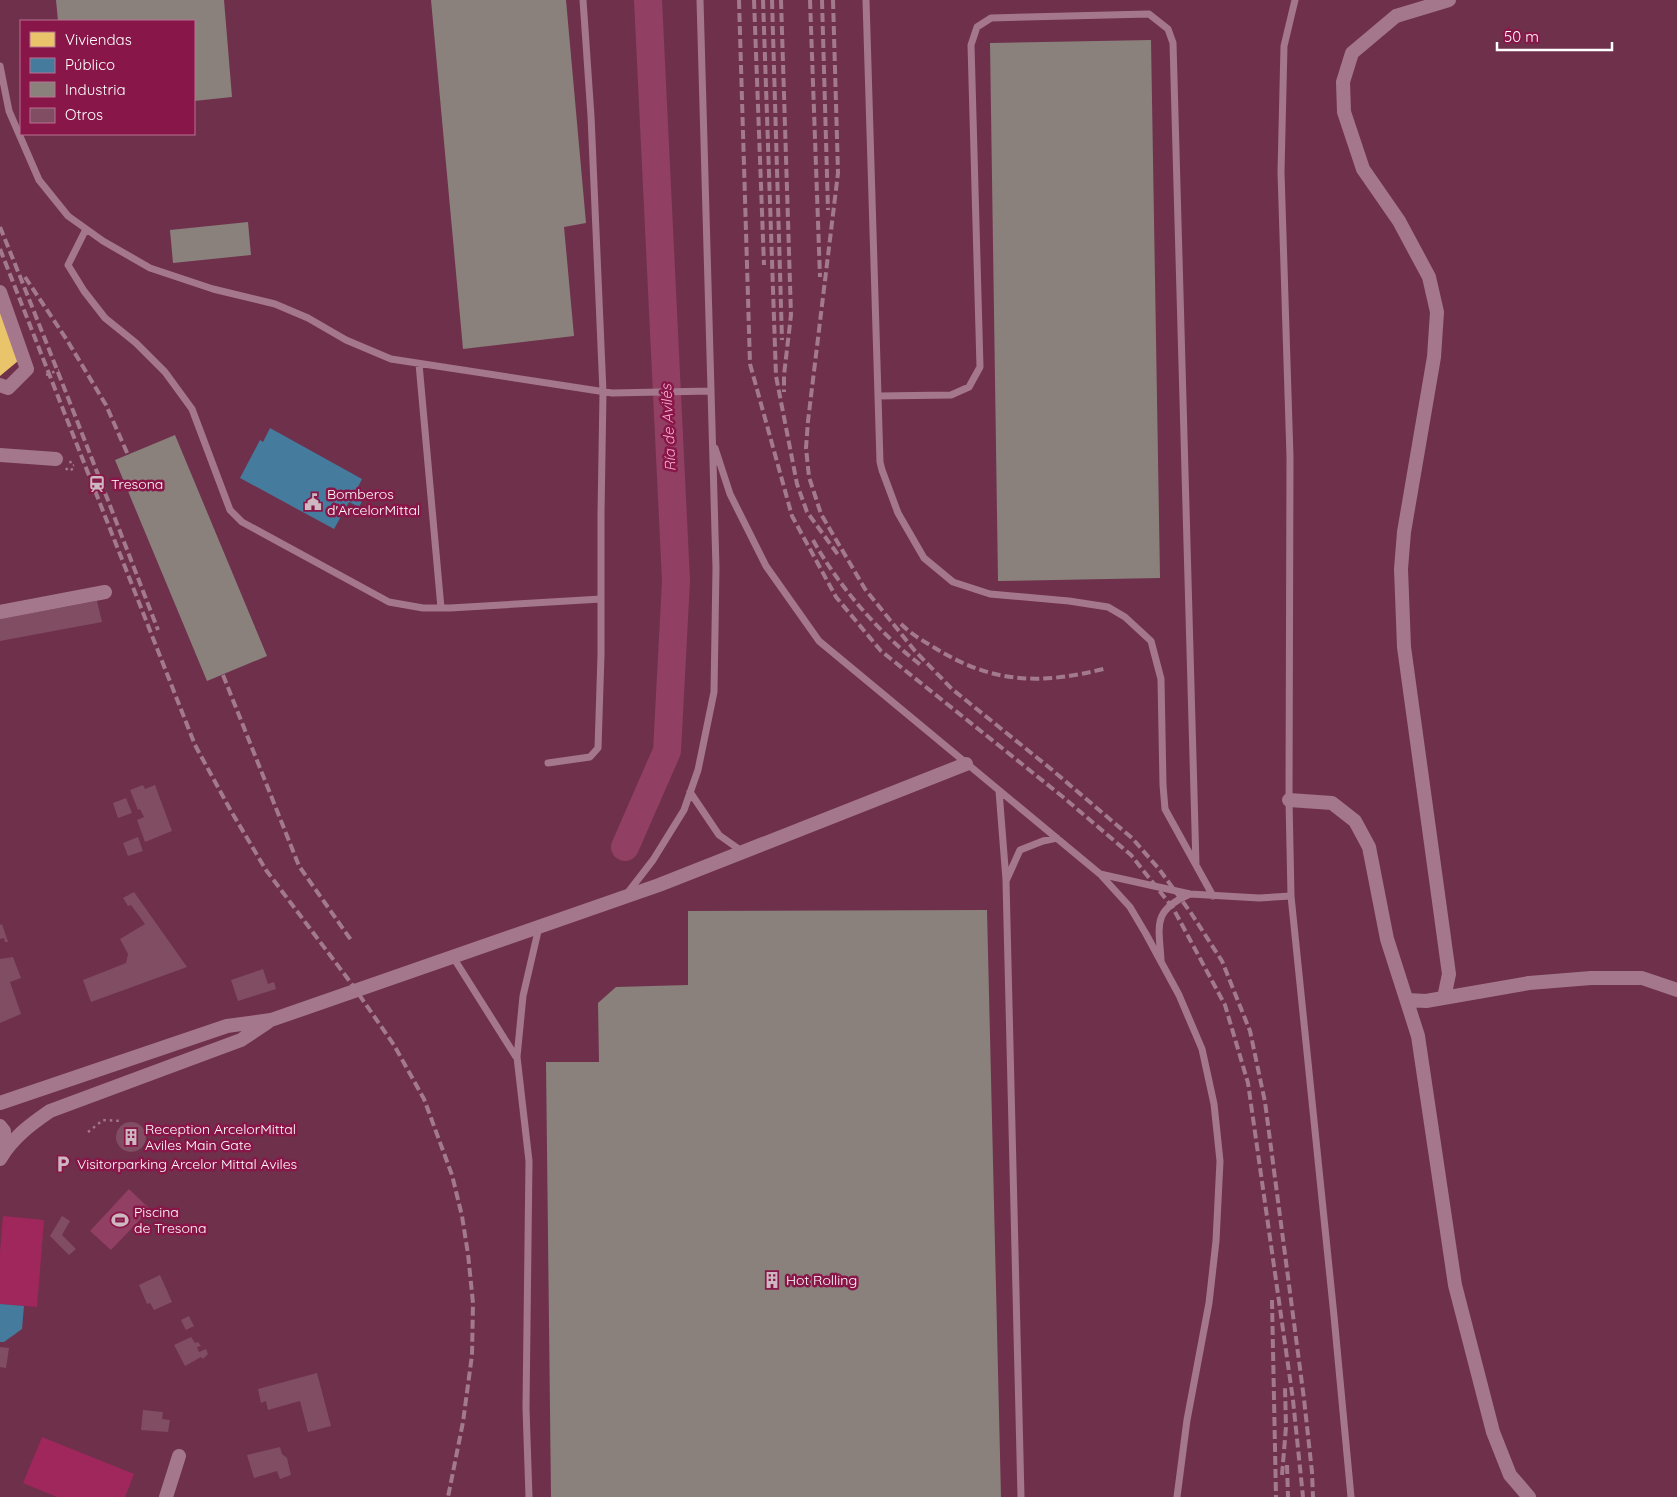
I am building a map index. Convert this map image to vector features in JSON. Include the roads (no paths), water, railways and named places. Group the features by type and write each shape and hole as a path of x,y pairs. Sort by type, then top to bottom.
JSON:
{"street":[{"path":"1444,998 1449,974 1404,648 1401,569 1404,532 1434,357 1437,312 1429,277 1399,221 1363,169 1344,112 1343,82 1352,53 1396,16 1449,0"},
{"path":"0,292 27,369 8,388 0,385"},
{"path":"0,455 56,459"},
{"path":"0,612 105,592"},
{"path":"0,1103 227,1026 270,1020 623,898 966,764"},
{"path":"1289,800 1332,803 1355,821 1369,847 1387,939 1418,1036 1455,1285 1493,1432 1510,1475 1529,1497"},
{"path":"1407,1000 1426,1001 1529,983 1591,978 1642,978 1677,990"},
{"path":"2,1155 25,1128 50,1111 241,1040 270,1020"},
{"path":"0,1126 4,1131 2,1155"},
{"path":"166,1497 179,1456"}],"lane":[{"path":"548,763 590,757 598,748 603,392 591,126 583,0"},
{"path":"623,898 653,860 684,810 698,770 714,692 716,568 700,0"},
{"path":"866,0 882,470 898,513 924,558 953,582 990,594 1069,601 1108,607 1125,617 1150,641 1161,679 1165,808 1213,896"},
{"path":"1295,0 1284,46 1281,172 1290,457 1289,800 1292,896 1351,1497"},
{"path":"878,396 952,395 969,387 980,367 971,44 977,27 991,18 1149,14 1168,29 1173,43 1196,865"},
{"path":"0,66 9,110 39,180 68,216 103,241 150,268 214,289 275,304 308,318 346,340 392,359 612,393 711,391"},
{"path":"86,229 68,265 84,291 105,318 136,343 165,372 192,409 230,510 242,522 389,602 423,608 441,608 601,599"},
{"path":"420,364 441,608"},
{"path":"712,440 730,494 766,566 818,642 1100,874 1130,907 1179,995 1202,1049 1214,1104 1220,1161 1216,1241 1209,1303 1187,1420 1177,1497"},
{"path":"999,791 1006,881 1021,1497"},
{"path":"690,792 719,835 743,852"},
{"path":"1006,881 1020,850 1057,838"},
{"path":"1100,874 1190,894 1259,898 1292,896"},
{"path":"1162,962 1159,921 1171,904 1190,894"},
{"path":"529,1497 526,1408 530,1161 517,1057 523,996 539,927"},
{"path":"454,957 517,1057"}],"waterway":[{"name":"Ría de Avilés","path":"625,847 667,751 676,581 648,0"}],"railway":[{"path":"739,0 750,364 792,516 836,597 881,651 1063,797 1131,855 1173,908 1225,1005 1248,1083 1293,1400 1303,1497"},
{"path":"754,0 764,265"},
{"path":"763,0 776,376 797,484 807,512 839,556"},
{"path":"772,0 782,340"},
{"path":"781,0 791,315 784,375 784,392"},
{"path":"810,0 820,277"},
{"path":"822,0 828,210"},
{"path":"833,0 838,173 808,421 806,448 809,477 821,514 865,589 915,651 952,689 1051,769 1132,838 1159,869 1191,913 1222,961 1250,1031 1265,1102 1304,1399 1313,1497"},
{"path":"0,227 158,630"},
{"path":"0,249 195,745 266,870 351,983 394,1045 424,1099 452,1175 462,1216 473,1303 472,1355 463,1422 448,1497"},
{"path":"25,277 67,340 106,405 128,455"},
{"path":"813,540 835,575 862,609 891,639 922,666"},
{"path":"901,624 922,640 956,660 998,675 1039,679 1061,677 1107,668"},
{"path":"223,675 299,866 351,940"},
{"path":"1272,1300 1276,1497"},
{"path":"1282,1475 1286,1427 1285,1387"},
{"path":"1287,1465 1288,1497"}],"place":[{"name":"Tresona","path":"97,484"},
{"name":"Bomberos d'ArcelorMittal","path":"313,502"},
{"name":"Reception ArcelorMittal Aviles Main Gate","path":"131,1137"},
{"name":"Visitorparking Arcelor Mittal Aviles","path":"63,1164"},
{"name":"Piscina de Tresona","path":"120,1220"},
{"name":"Hot Rolling","path":"772,1280"}]}
